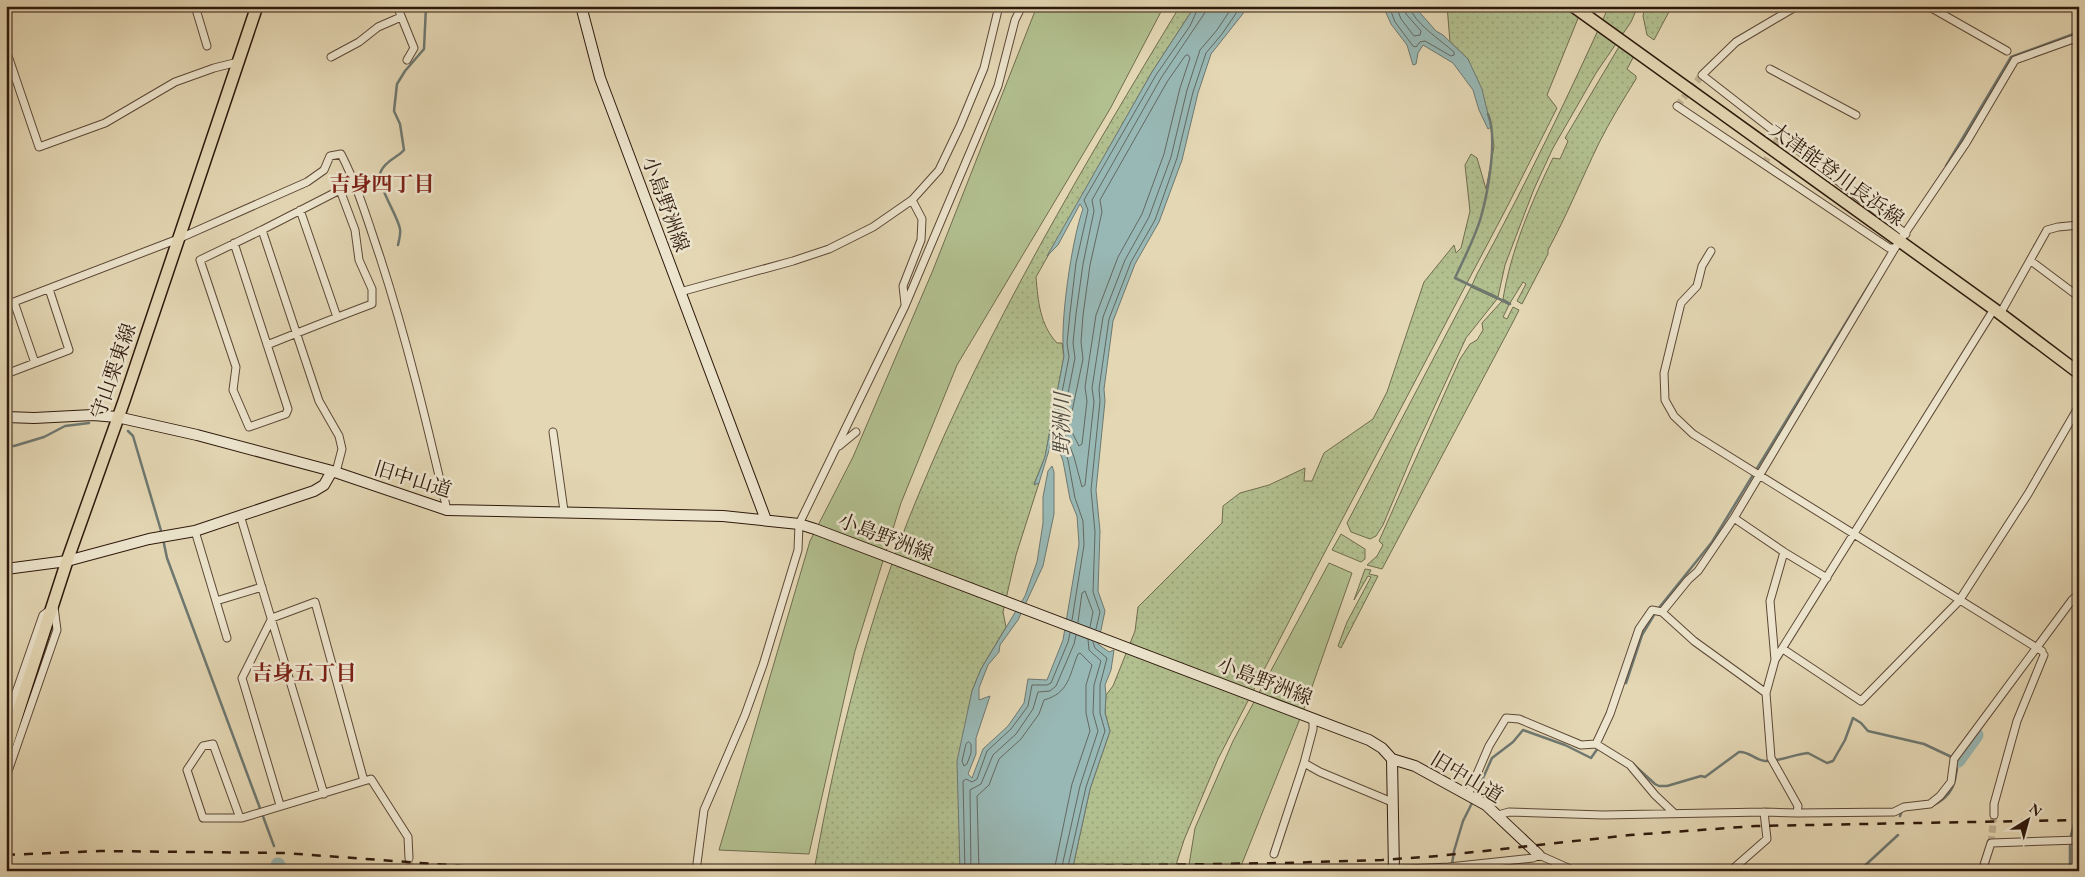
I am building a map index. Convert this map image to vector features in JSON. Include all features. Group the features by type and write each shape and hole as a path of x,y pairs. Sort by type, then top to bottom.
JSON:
{"main road":[{"name":"守山栗東線","path":"6,749 67,561 257,6"},
{"name":"小島野洲線","path":"581,6 600,78 766,520 815,528 1369,740 1382,748 1392,759"},
{"name":"大津能登川長浜線","path":"1573,6 1900,241 2079,373"},
{"name":"旧中山道","path":"6,417 34,418 93,415 117,417 197,435 334,471 447,510 481,512 564,511 723,516 766,520"},
{"path":"6,569 67,561 195,531 314,491 324,485 334,471"},
{"name":"旧中山道","path":"1392,759 1415,766 1472,797 1498,815 1539,856"},
{"path":"1392,759 1394,870"}],"street":[{"path":"195,6 207,46"},
{"path":"397,6 414,48 407,60"},
{"path":"680,292 793,261 829,249 873,226 912,200 938,170 960,126 984,68 999,6"},
{"path":"696,871 704,810 745,715 763,665 798,550 799,524 905,306 998,86 1015,20 1022,6"},
{"path":"1797,6 1736,42 1702,75 1900,241"},
{"path":"1928,6 2007,51"},
{"path":"331,57 359,42 378,27 401,18"},
{"path":"1662,612 1688,580 1698,572 1734,518 1756,473 1900,241 1966,143 2015,60 2079,37"},
{"path":"6,50 8,64 39,147 105,122 175,82 214,68 238,62"},
{"path":"1770,69 1856,115"},
{"path":"1676,106 1889,248 1900,241"},
{"path":"6,305 178,239 307,182 324,170 330,156 341,154 354,178 396,307 419,387 447,510"},
{"path":"234,243 267,345 288,409 286,414 248,427 233,390 236,367 200,260 234,243 262,230 340,190 355,230 359,260 372,289 372,304 267,345"},
{"path":"905,306 903,286 921,240 922,219 912,200"},
{"path":"300,210 337,317"},
{"path":"1796,814 1798,806 1772,761 1766,692 1775,660 2031,261 2047,230 2079,225"},
{"path":"262,230 318,401 339,436 342,449 334,471"},
{"path":"1711,251 1702,266 1697,286 1681,303 1664,373 1665,400 1674,416 1694,434 1959,601 2036,646 2043,653 2017,721 1994,804 1994,815"},
{"path":"2031,261 2079,297"},
{"path":"6,374 69,350 49,289"},
{"path":"14,302 35,363"},
{"path":"1783,649 1861,702 1959,601 2028,494 2079,406"},
{"path":"553,432 564,511"},
{"path":"837,448 856,432"},
{"path":"240,515 324,794"},
{"path":"1734,518 1827,578"},
{"path":"195,531 227,638"},
{"path":"1775,660 1770,601 1784,552"},
{"path":"216,601 262,587"},
{"path":"1498,815 1509,812 1603,815 1674,813 1676,815 1764,812 1796,814 1894,812 1904,807 1930,804 1951,782 1954,759 2036,646 2072,600 2079,594"},
{"path":"280,805 242,678 272,618 315,602 364,781"},
{"path":"6,721 43,615 53,606"},
{"path":"6,778 8,766 57,630 53,606"},
{"path":"1599,745 1640,629 1652,610 1662,612 1694,641 1766,692"},
{"path":"1274,854 1304,763 1313,729 1308,717"},
{"path":"1472,797 1489,746 1506,718 1518,719 1581,745 1599,745 1630,765 1655,795 1674,813"},
{"path":"240,818 213,744 203,746 187,770 203,818 240,818 371,779 408,836 409,858"},
{"path":"1304,763 1320,772 1392,802"},
{"path":"1734,868 1767,840 1764,812"},
{"path":"1982,871 1991,843 2079,840"},
{"path":"1363,871 1451,867 1539,856 1563,869 1575,871"}],"green space":[{"path":"1037,6 1164,6 1110,109 957,365 901,503 855,651 809,854 719,850 810,541 853,457 933,270"},
{"path":"1180,6 1195,6 1152,72 1036,277 1043,321 1057,343 1062,343 1064,356 1045,457 1034,484 1039,483 1016,555 1003,612 1006,627 981,669 972,691 966,725 960,827 960,871 814,871 844,728 869,633 900,541 918,496 975,369 1007,307 1109,125"},
{"path":"1447,6 1583,6 1547,95 1557,108 1218,759 1184,840 1174,871 1072,871 1090,789 1110,731 1105,713 1106,695 1113,686 1135,631 1138,607 1222,523 1223,506 1240,493 1269,485 1305,468 1304,481 1312,481 1324,453 1373,419 1387,392 1424,282 1454,245 1456,253 1461,248 1470,211 1465,165 1471,154 1477,158 1486,189 1494,146 1491,127 1468,59 1450,42"},
{"path":"1609,6 1638,6 1631,22 1596,73 1553,148 1534,189 1505,265 1498,297 1472,285 1546,141"},
{"path":"1645,6 1672,6 1654,40 1647,35 1643,16"},
{"path":"1620,45 1634,56 1627,69 1636,76 1636,79 1599,143 1548,250 1548,254 1522,304 1517,301 1526,284 1523,282 1510,303 1503,299 1511,263 1537,192 1553,158 1560,159 1568,141 1565,138"},
{"path":"1471,287 1497,299 1466,338 1414,451 1383,525 1376,536 1370,539 1351,532 1347,523"},
{"path":"1502,301 1509,305 1503,317 1507,319 1513,307 1519,310 1513,322 1382,569 1367,565 1377,556 1383,545 1379,541 1460,359 1470,344 1477,340 1483,330 1482,323"},
{"path":"1341,534 1365,549 1365,559 1361,562 1332,550"},
{"path":"1329,563 1352,573 1307,701 1239,871 1188,871 1195,828 1233,741"},
{"path":"1365,569 1371,570 1369,574 1378,576 1341,648 1338,646 1347,622 1371,577 1368,576 1354,600"}],"water":[{"name":"野洲川","path":"1195,6 1249,6 1211,54 1198,93 1182,160 1159,222 1135,264 1113,321 1104,389 1105,401 1096,490 1100,531 1098,591 1105,611 1098,644 1109,652 1114,650 1111,670 1105,685 1105,713 1110,731 1090,789 1072,871 960,871 957,761 972,691 981,669 1025,596 1037,562 1043,523 1043,497 1048,471 1052,466 1054,472 1054,514 1043,566 1018,620 1000,645 999,652 988,665 979,688 979,700 990,696 976,738 976,754 968,774 972,778 983,749 1008,726 1024,703 1028,679 1047,680 1063,640 1079,544 1077,516 1070,499 1063,461 1055,439 1050,447 1039,483 1034,485 1045,457 1064,356 1063,324 1065,304 1075,240 1083,209 1080,204 1058,245 1047,256 1152,72"},
{"path":"1383,6 1414,6 1436,31 1443,35 1468,59 1482,89 1491,127 1488,129 1479,110 1473,90 1453,63 1423,45 1418,53 1416,64 1413,65 1407,45 1391,24"}],"waterway":[{"path":"398,245 400,229 380,177 381,171 386,164 404,150 400,124 394,111 397,84 405,71 424,49 426,6"},
{"path":"1946,166 2011,57 2079,32"},
{"path":"1488,114 1491,124 1492,151 1486,194 1476,233 1455,278 1510,304"},
{"path":"1658,609 1712,542 1872,280"},
{"path":"6,445 14,446 44,437 65,426 89,423"},
{"path":"128,431 133,436 162,534"},
{"path":"163,539 167,558 274,846"},
{"path":"1626,683 1642,635 1654,615"},
{"path":"1633,764 1655,784 1667,786 1701,776 1705,777 1739,752 1765,761 1808,753 1827,763 1833,761 1845,740 1853,718 1868,731 1924,744 1958,760 1952,788 1945,798 1931,806"},
{"path":"1475,796 1492,758 1513,742 1523,730 1565,745 1591,758 1598,748"},
{"path":"1958,760 1976,735"},
{"path":"1451,871 1454,851 1463,821 1473,801"},
{"path":"2070,871 2070,839 2079,806"},
{"path":"1900,816 1902,810"},
{"path":"1859,871 1898,835"},
{"path":"278,865 279,871"}],"tunnel":[{"path":"1677,106 1702,75"},
{"path":"1764,164 1780,135"},
{"path":"1991,843 1994,815"},
{"path":"409,858 410,871"}],"railway":[{"path":"727,871 1382,860 1438,856 1630,835 1756,826 2079,820"},
{"path":"6,855 100,851 285,853 530,871"},
{"path":"634,871 651,871"}],"district":[{"name":"吉身四丁目","path":"382,184"},
{"name":"吉身五丁目","path":"304,673"}]}
